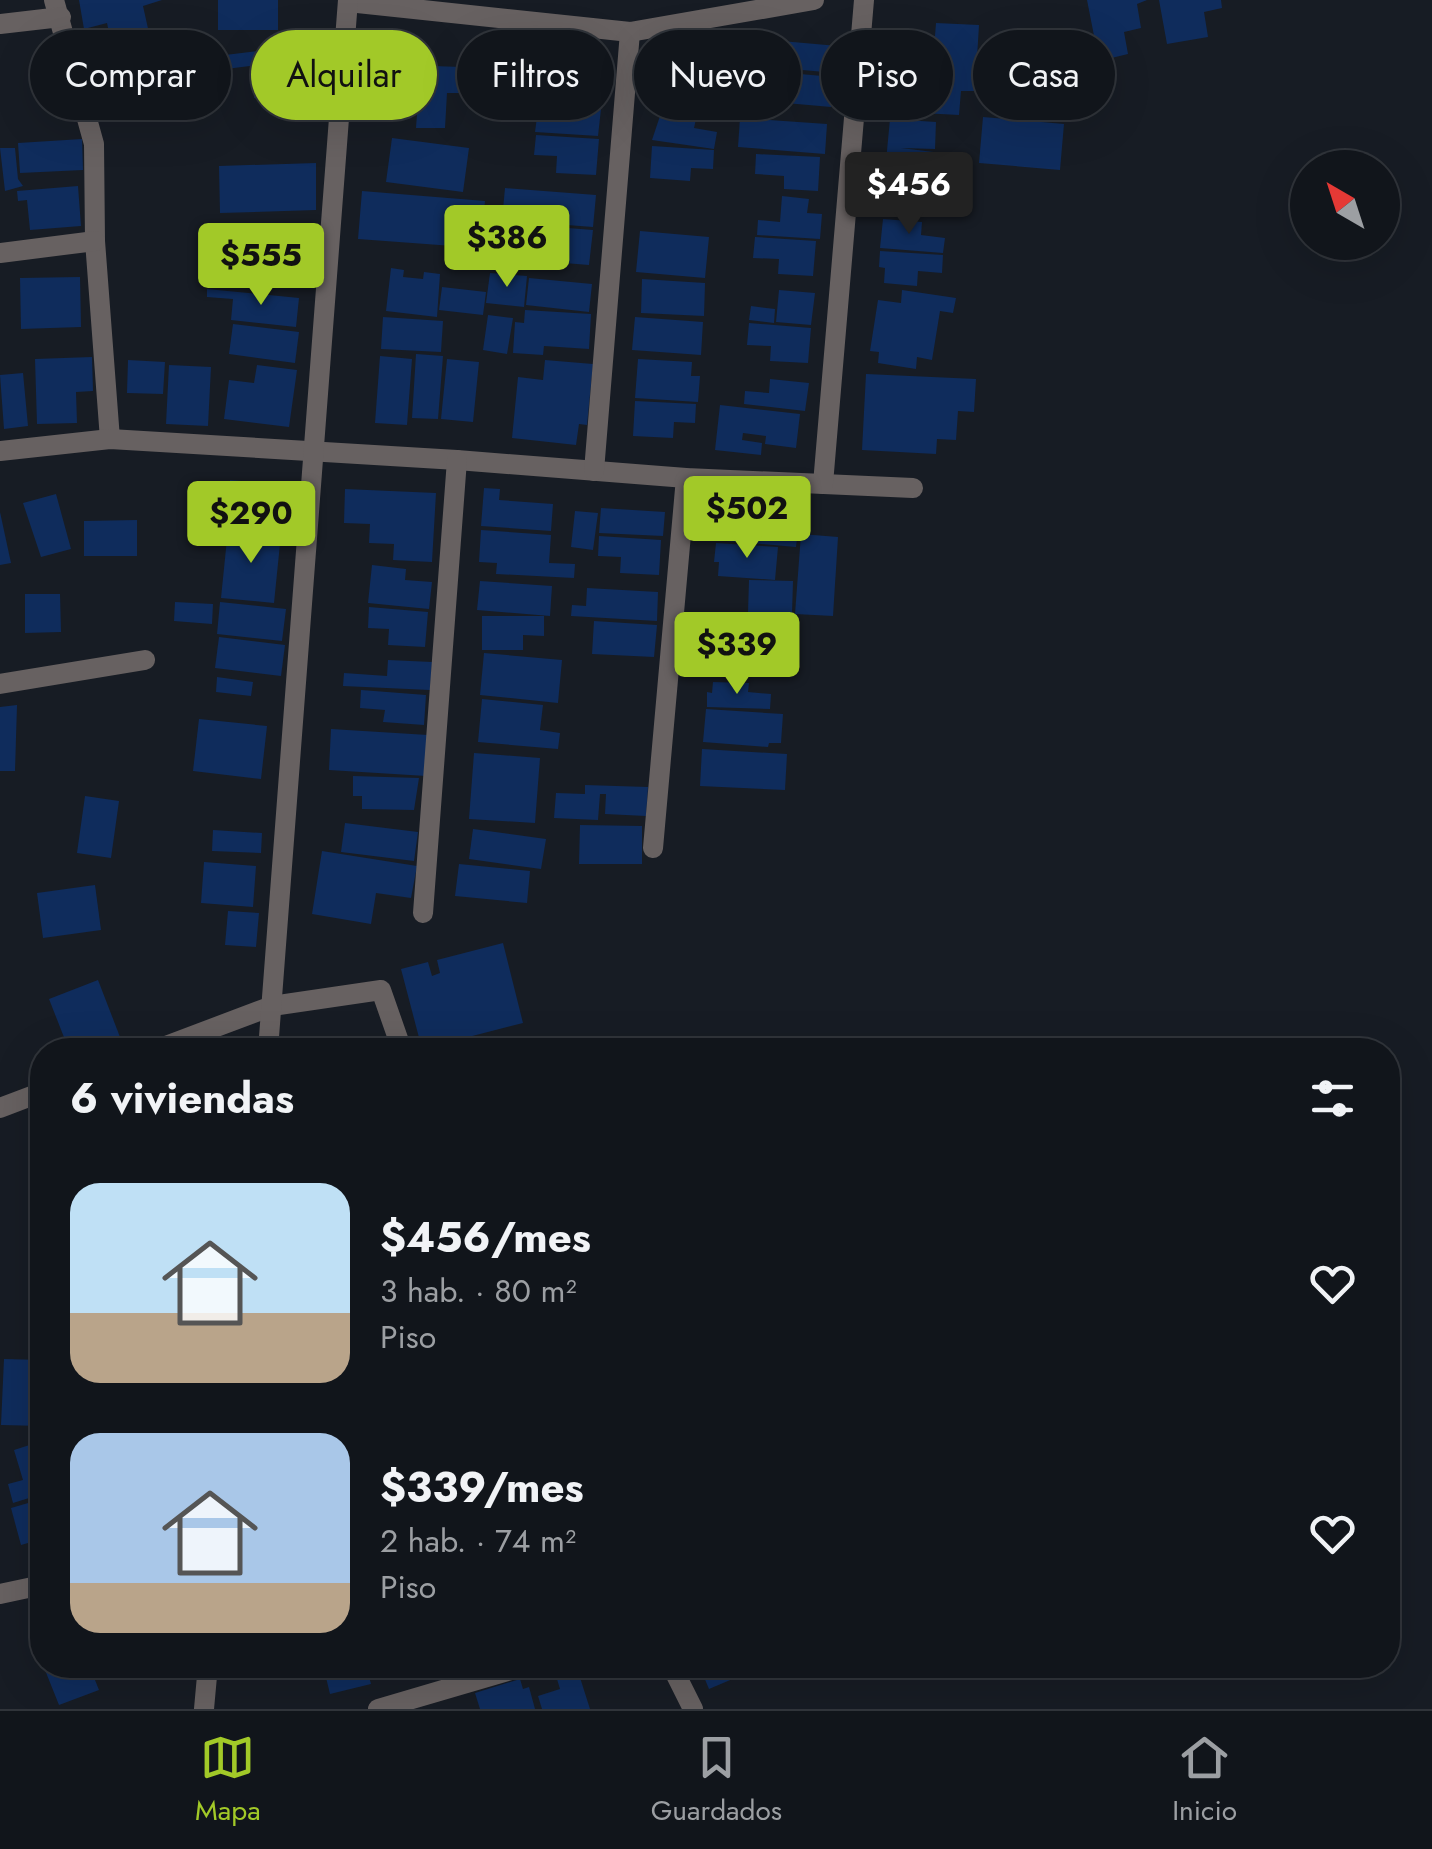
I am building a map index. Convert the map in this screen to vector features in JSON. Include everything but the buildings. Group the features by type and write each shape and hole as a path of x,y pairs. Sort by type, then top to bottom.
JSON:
{"street":[{"path":"269,1038 348,1 630,32 814,0"},
{"path":"823,484 864,0"},
{"path":"0,24 57,9 94,144 94,241 110,440"},
{"path":"594,471 630,32"},
{"path":"0,253 94,241"},
{"path":"0,451 110,440 686,478 912,488"},
{"path":"424,913 457,460"},
{"path":"653,848 686,478"},
{"path":"0,684 144,660"},
{"path":"187,1038 272,1006 381,990 398,1038"},
{"path":"0,1108 30,1097"},
{"path":"0,1594 30,1588"},
{"path":"204,1709 207,1678"},
{"path":"378,1709 484,1678"},
{"path":"678,1678 693,1709"}]}
